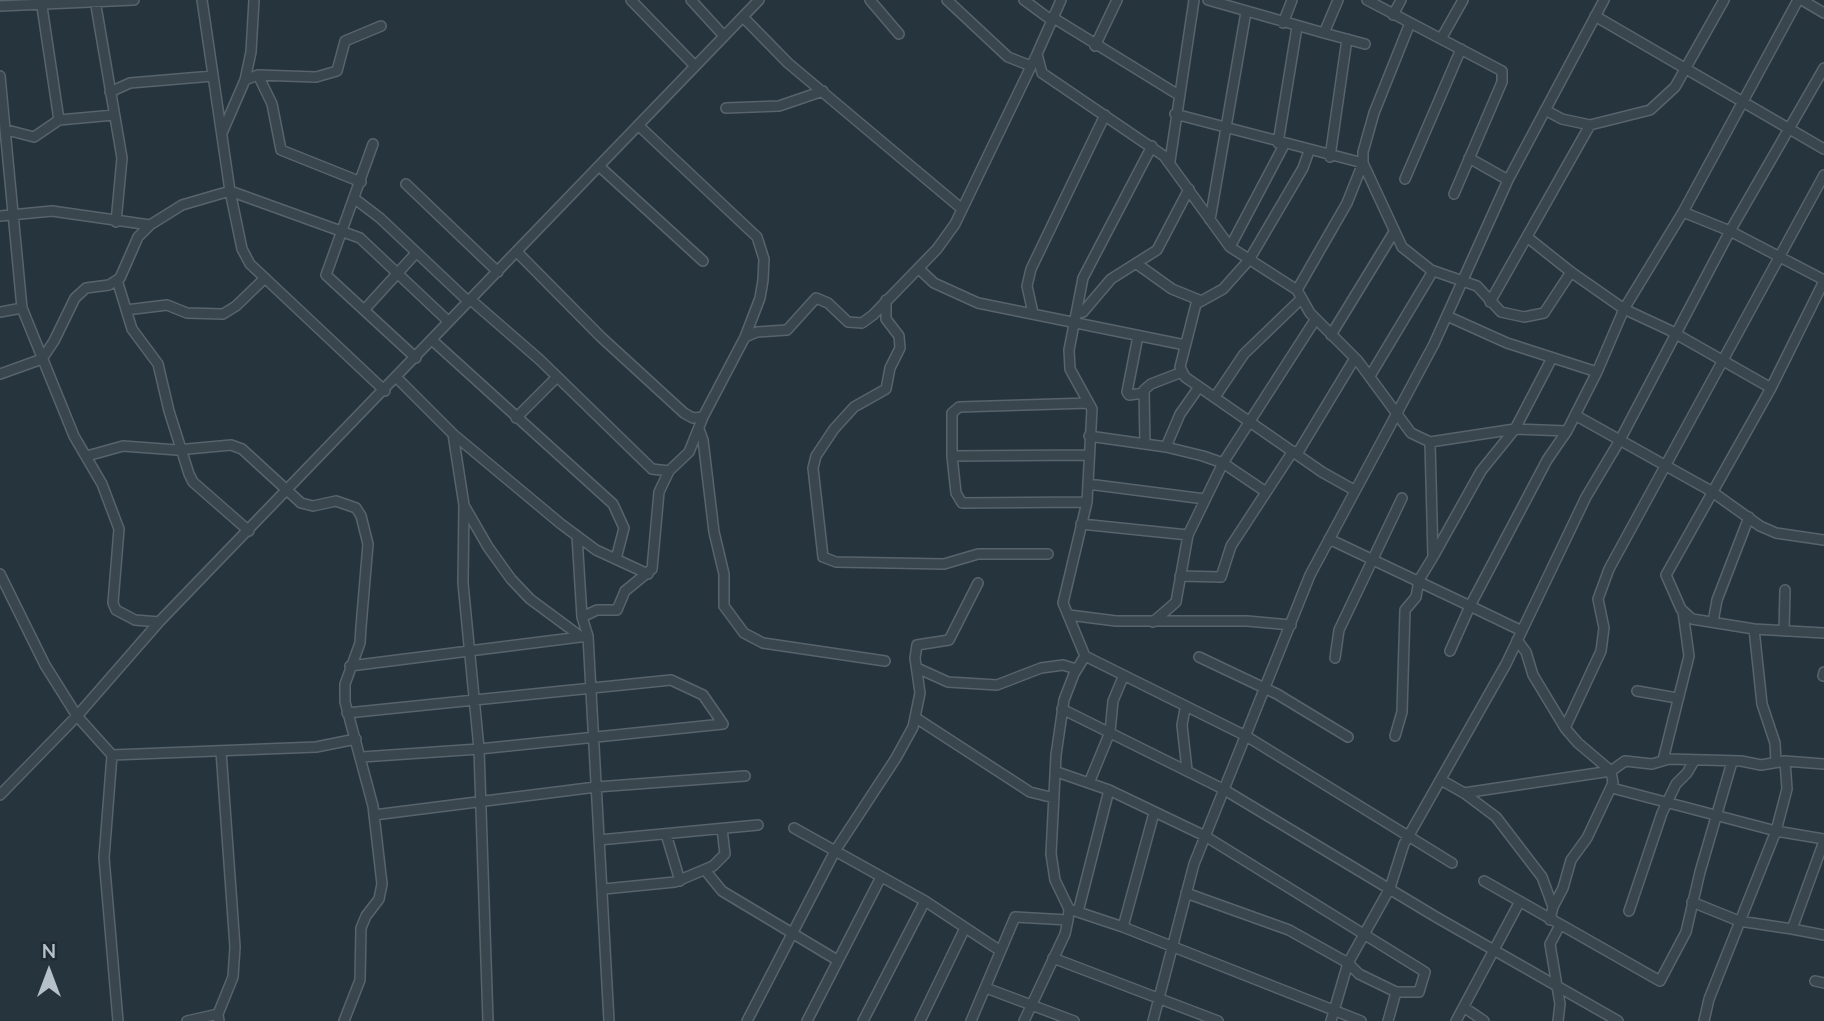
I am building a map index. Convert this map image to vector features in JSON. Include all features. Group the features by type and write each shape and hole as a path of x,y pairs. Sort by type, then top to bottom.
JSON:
{"street":[{"path":"0,6 41,2 134,0"},
{"path":"202,0 230,191 242,249 250,264 385,391"},
{"path":"222,133 245,80 251,52 254,0"},
{"path":"631,0 695,66"},
{"path":"691,0 724,36"},
{"path":"0,795 76,716 159,622 385,391 448,321 759,0"},
{"path":"870,0 899,34"},
{"path":"947,0 1008,58 1031,66"},
{"path":"956,8 963,0"},
{"path":"1024,0 1177,94"},
{"path":"745,337 757,332 787,330 816,298 828,303 848,322 856,324 868,320 919,269 949,233 962,209 1061,0"},
{"path":"1095,46 1117,0"},
{"path":"1170,161 1177,94 1194,0"},
{"path":"1208,0 1235,4 1246,12 1365,44"},
{"path":"1283,23 1292,0"},
{"path":"1324,33 1338,0"},
{"path":"1367,0 1499,69 1503,76 1454,194"},
{"path":"1393,15 1401,0"},
{"path":"1441,39 1463,0"},
{"path":"1153,1021 1186,893 1205,835 1291,625 1329,539 1447,316 1508,180 1604,0"},
{"path":"1545,110 1562,119 1591,125 1650,110 1664,100 1724,0"},
{"path":"1450,651 1470,606 1547,460 1576,415 1624,309 1683,212 1800,0 1824,13"},
{"path":"95,1 122,164 116,222"},
{"path":"41,2 59,120"},
{"path":"1210,220 1246,12"},
{"path":"1595,16 1824,149"},
{"path":"743,17 788,63 962,209"},
{"path":"1215,397 1244,354 1299,295 1347,203 1363,163 1363,152 1374,113 1410,23"},
{"path":"245,80 258,75 316,77 337,71 345,41 381,26"},
{"path":"1230,247 1281,144 1297,27"},
{"path":"1330,157 1347,39"},
{"path":"1405,178 1461,49"},
{"path":"1037,54 1042,73 1152,146 1170,161 1230,247 1299,295 1315,320 1356,358 1411,433 1430,442 1515,429 1566,431"},
{"path":"1331,1021 1348,963 1390,888 1407,838 1519,636 1586,497 1677,335 1730,231 1824,68"},
{"path":"258,75 272,104 281,150 361,182"},
{"path":"0,76 22,308 74,436 102,484 121,535 113,603 116,610 135,620 159,622"},
{"path":"110,92 130,83 213,76"},
{"path":"726,108 779,106 823,91"},
{"path":"1175,114 1226,130 1363,163"},
{"path":"4,126 34,137 59,120 114,115"},
{"path":"1033,313 1027,286 1031,269 1105,115"},
{"path":"582,617 597,610 617,610 625,591 648,574 654,563 659,492 669,471 689,452 703,417 745,337 761,298 764,259 757,237 638,125"},
{"path":"1490,302 1591,125"},
{"path":"373,144 327,275 416,358"},
{"path":"1152,146 1088,267 1069,350 1070,369 1089,403 1092,416 1087,502 1063,591 1063,603 1085,656 1185,709 1245,736 1407,838 1452,863"},
{"path":"1137,264 1172,289 1199,300 1223,289 1249,260 1303,168 1309,151"},
{"path":"1469,158 1508,180"},
{"path":"1363,163 1402,247 1433,271 1478,286 1501,312 1512,316 1534,317 1544,313 1571,272"},
{"path":"599,166 703,261"},
{"path":"1565,728 1601,651 1604,628 1599,610 1599,591 1824,175"},
{"path":"406,184 498,272"},
{"path":"1076,317 1111,279 1157,250 1189,189"},
{"path":"0,374 42,359 80,292 117,280 124,273 138,237 150,225 182,205 230,191 360,238 448,321"},
{"path":"355,199 557,377 652,469 669,471"},
{"path":"0,216 52,211 150,225"},
{"path":"1663,760 1689,656 1683,612 1666,575 1771,388 1824,281 1730,231 1683,212"},
{"path":"1331,335 1394,232"},
{"path":"1527,237 1624,309 1677,335 1771,388"},
{"path":"517,252 601,337 684,413 693,418 703,417"},
{"path":"365,309 416,253"},
{"path":"919,269 929,279 963,298 1033,313 1076,317 1138,336 1185,345"},
{"path":"1370,376 1433,271"},
{"path":"126,310 167,304 187,313 223,314 236,306 265,278"},
{"path":"117,280 138,338 158,364 180,450 193,482 249,531"},
{"path":"886,300 886,319 899,336 900,348 890,368 886,389 854,407 834,429 816,456 813,468 824,557 836,562 951,564 978,554 1048,554"},
{"path":"1182,372 1185,345 1199,300"},
{"path":"0,312 22,308"},
{"path":"1447,316 1507,343 1597,372"},
{"path":"1153,621 1176,602 1188,535 1223,463 1315,320"},
{"path":"1138,336 1127,392 1129,395 1144,393"},
{"path":"432,340 516,418 582,472 613,504 624,528 616,559"},
{"path":"1180,576 1221,577 1231,546 1356,358"},
{"path":"1395,736 1402,712 1402,627 1405,610 1416,597 1419,580 1481,471 1515,429 1552,358"},
{"path":"1144,444 1144,393 1151,384 1182,372"},
{"path":"1182,372 1199,387 1295,453 1354,490"},
{"path":"516,418 557,377"},
{"path":"397,378 453,434 577,536 596,550 648,574"},
{"path":"1166,447 1180,414 1199,387"},
{"path":"1087,502 967,504 956,494 952,456 952,413 959,407 1089,403"},
{"path":"1576,415 1711,491 1776,533 1824,540"},
{"path":"699,428 703,440 714,532 724,574 724,606 744,633 762,643 885,661"},
{"path":"453,434 464,505 463,583 479,749 488,1021"},
{"path":"1089,436 1166,447 1223,463 1266,492"},
{"path":"1430,442 1433,557"},
{"path":"87,456 123,446 180,450 230,445 242,449 307,506 336,501 345,503 356,508 366,528 368,544 360,643 345,684 347,712 362,757 374,815 382,884 379,899 361,928 360,979 344,1021"},
{"path":"952,456 1088,455"},
{"path":"1087,484 1205,499"},
{"path":"1335,658 1335,641 1339,630 1402,498"},
{"path":"464,505 488,547 530,599 584,636"},
{"path":"1713,622 1717,600 1749,517"},
{"path":"1081,524 1188,535"},
{"path":"577,536 594,737 609,1021"},
{"path":"1329,539 1470,606 1519,636 1565,728 1611,771 1612,788 1587,838 1571,860 1550,920"},
{"path":"0,574 45,665 76,716 111,755 104,858 118,1021"},
{"path":"747,1021 835,851 896,758 916,718 920,693 917,645 949,640 978,583"},
{"path":"1784,631 1785,590"},
{"path":"1683,612 1692,619 1754,629 1824,633"},
{"path":"1069,615 1153,621 1247,621 1291,625"},
{"path":"1704,1021 1739,921 1776,831 1787,789 1762,704 1754,629"},
{"path":"350,666 584,636"},
{"path":"1085,656 1076,669 1062,709 1056,755 1052,870 1073,911 1123,927 1361,1021"},
{"path":"1199,657 1265,688 1348,737"},
{"path":"917,668 947,682 997,685 1041,668 1063,665 1076,669"},
{"path":"1089,783 1110,732 1113,701 1123,677"},
{"path":"347,712 671,680 703,695 723,724 479,749 362,757"},
{"path":"1637,691 1677,698"},
{"path":"1062,709 1223,789 1436,917 1618,1021"},
{"path":"1185,709 1182,725 1187,770"},
{"path":"916,718 1030,792 1054,798"},
{"path":"111,755 316,747 356,739"},
{"path":"187,1021 218,1017 233,977 235,947 221,751"},
{"path":"1464,793 1611,771 1625,761 1652,764 1663,760 1761,765 1781,762 1824,764"},
{"path":"1629,911 1667,803 1676,784 1687,774 1693,761"},
{"path":"1484,881 1660,981 1667,963 1682,944 1732,762"},
{"path":"1057,772 1109,790 1205,835 1425,972 1419,992 1396,992 1359,974 1348,963 1289,930 1186,893"},
{"path":"374,815 482,804 596,787 745,776"},
{"path":"1441,780 1496,817 1542,877 1553,907"},
{"path":"1612,788 1776,831 1824,840 1793,929"},
{"path":"1024,1021 1065,934 1109,790"},
{"path":"1123,927 1154,813"},
{"path":"599,840 758,825"},
{"path":"604,889 680,881 705,870 725,854 722,828"},
{"path":"794,828 925,901 999,950"},
{"path":"666,834 680,881"},
{"path":"705,870 722,891 837,960"},
{"path":"807,1021 881,877"},
{"path":"863,1021 925,901"},
{"path":"1692,902 1739,921 1824,935"},
{"path":"1456,1021 1519,903"},
{"path":"971,1021 1015,917 1068,920"},
{"path":"1558,1021 1560,1004 1550,944 1560,925"},
{"path":"920,1021 965,928"},
{"path":"1053,958 1218,1021"},
{"path":"986,988 1074,1021"},
{"path":"1388,1021 1396,992"},
{"path":"1041,1007 1051,1021"},
{"path":"1465,1008 1484,1021"}]}
